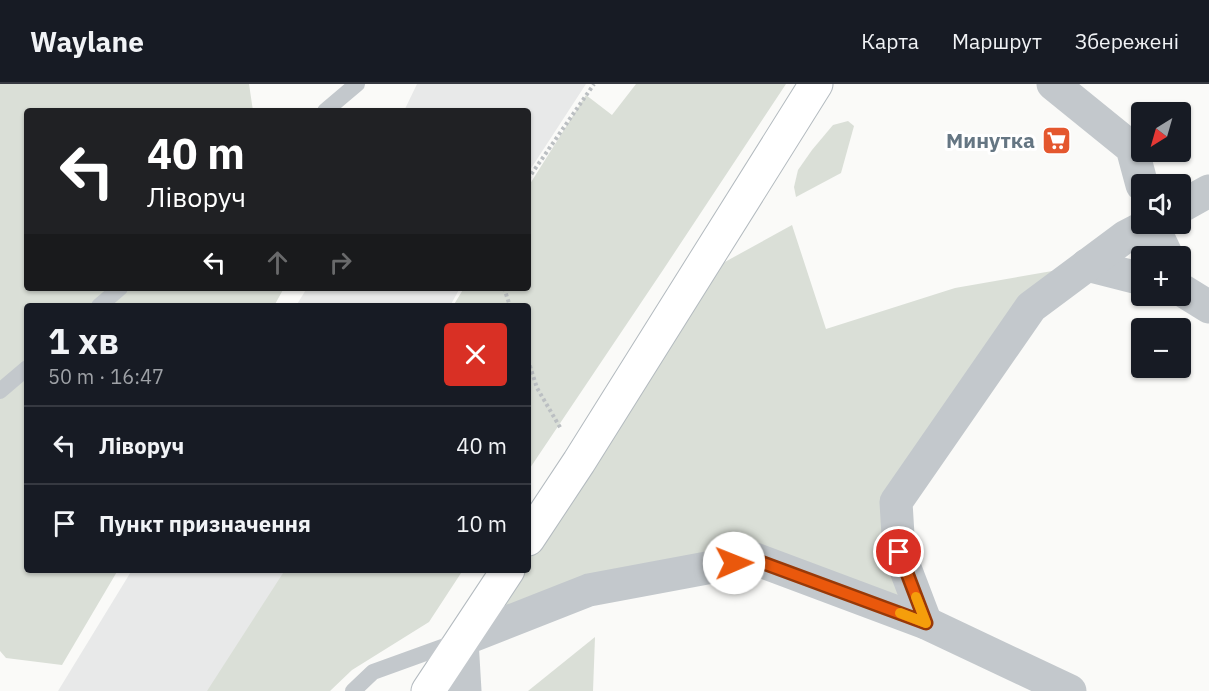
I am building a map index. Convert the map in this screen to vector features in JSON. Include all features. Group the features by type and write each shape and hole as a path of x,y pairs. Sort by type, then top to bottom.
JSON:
{"street":[{"path":"531,534 579,462 816,84"},
{"path":"1053,84 1132,148 1139,174"},
{"path":"1191,201 1209,191"},
{"path":"926,623 899,552 896,502 1031,307 1131,234"},
{"path":"1088,265 1131,276"},
{"path":"1191,295 1209,307"},
{"path":"462,640 589,590 755,560 926,623 1070,691"},
{"path":"428,691 506,573"},
{"path":"462,640 465,691"}],"lane":[{"path":"329,108 357,84"},
{"path":"102,303 116,291"},
{"path":"0,392 24,371"},
{"path":"353,691 373,672 462,640"}],"path":[{"path":"531,175 594,84"},
{"path":"531,369 537,387 579,462"}],"shaded area":[{"path":"0,84 249,84 253,108 24,108 24,291 282,291 276,303 24,303 24,573 116,573 62,665 6,658 0,651"},
{"path":"417,84 586,84 531,168 531,108 405,108"},
{"path":"636,84 786,84 531,467 531,303 455,303 462,291 531,291 531,182 586,95 612,115"},
{"path":"848,121 854,126 841,173 796,197 794,187 798,170 833,125"},
{"path":"792,225 826,329 955,288 1087,265 1031,307 896,502 926,623 755,559 462,640 505,573 531,573 531,533 694,279"},
{"path":"305,291 458,291 452,303 298,303"},
{"path":"130,573 294,573 225,691 58,691"},
{"path":"283,573 461,573 429,622 352,670 330,691 207,691"},
{"path":"595,637 593,691 528,691"}],"slow traffic":[{"path":"900,613 926,623 916,597"}],"place":[{"name":"Минутка","path":"1056,141"}],"route":[{"path":"734,563 755,560 926,623 899,552"}]}
